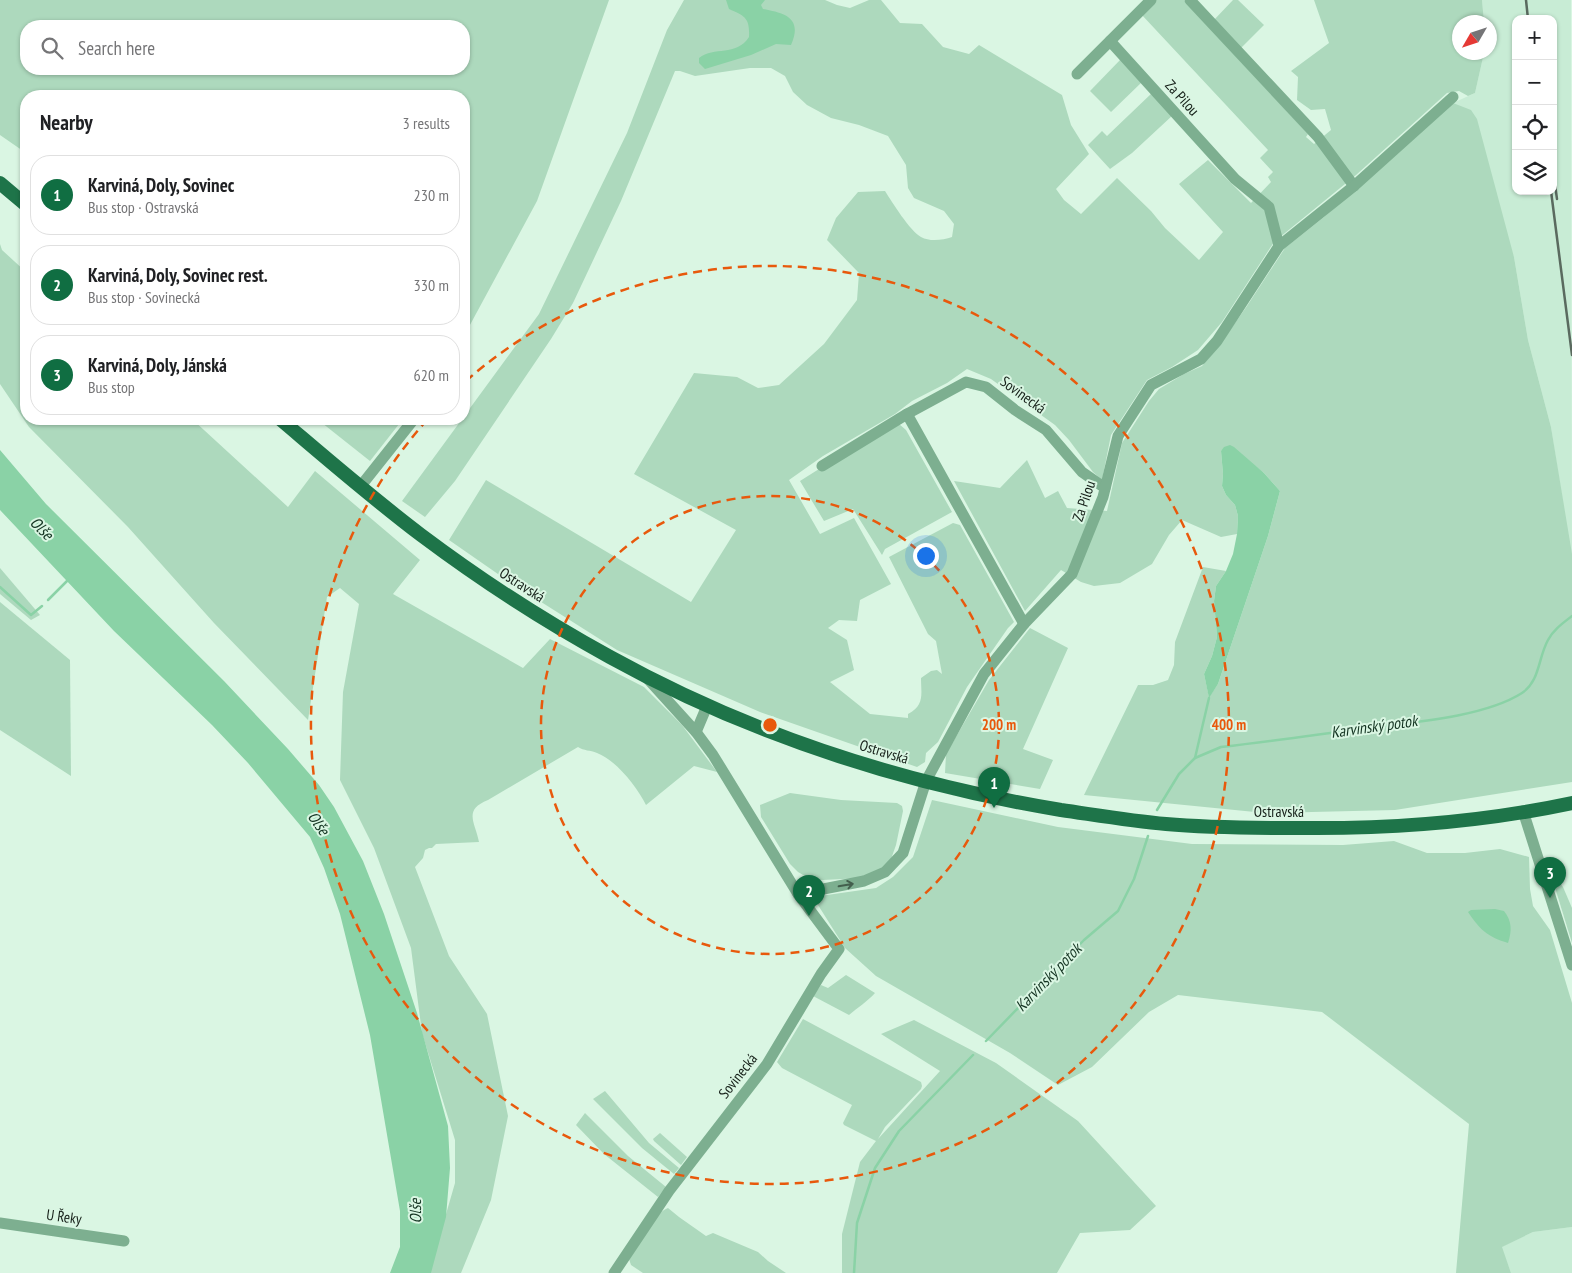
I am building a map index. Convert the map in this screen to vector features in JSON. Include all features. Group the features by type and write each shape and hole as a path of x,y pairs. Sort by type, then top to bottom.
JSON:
{"main road":[{"path":"0,183 20,200"},
{"name":"Ostravská","path":"287,425 404,522 471,571 521,604 644,675 707,706 792,740 859,762 926,781 1006,800 1138,821 1213,827 1372,827 1422,824 1523,811 1572,802"}],"street":[{"path":"1077,74 1151,0"},
{"path":"1190,0 1318,137 1354,186"},
{"name":"Za Pilou","path":"1110,41 1235,179 1269,208 1279,246"},
{"name":"Za Pilou","path":"926,781 984,674 1024,624 1072,574 1105,488 1118,436 1151,385 1201,359 1212,347 1279,246 1354,186 1453,98"},
{"name":"Sovinecká","path":"822,466 907,414 966,382 986,387 1015,410 1046,430 1082,472 1105,488"},
{"path":"907,414 1024,624"},
{"path":"360,487 409,425"},
{"name":"Sovinecká","path":"614,1273 669,1191 767,1064 838,949 798,894 713,755 696,732 644,675"},
{"path":"696,732 707,706"},
{"path":"798,894 864,882 885,872 903,852 926,781"},
{"path":"1523,811 1572,965"},
{"name":"U Řeky","path":"0,1223 124,1242"}],"shaded area":[{"path":"0,0 609,0 537,201 470,325 470,90 20,90 20,149 0,135"},
{"path":"684,0 825,0 850,8 869,0 881,0 900,23 922,24 943,47 969,54 979,45 1062,95 1071,125 1089,154 1056,189 1064,200 1081,214 1117,178 1199,260 1223,232 1179,184 1208,160 1251,203 1271,182 1268,177 1273,172 1260,158 1268,150 1141,14 1156,0 1184,0 1308,134 1306,137 1314,144 1331,130 1325,109 1311,110 1297,100 1298,77 1291,71 1329,43 1314,0 1482,0 1483,15 1452,15 1452,60 1482,60 1475,93 1468,96 1459,91 1447,93 1356,175 1274,242 1222,322 1198,350 1147,380 1111,435 1102,480 1093,472 1055,425 991,379 967,369 947,383 912,401 895,414 823,456 789,480 820,534 854,518 891,584 860,600 857,621 839,620 828,628 847,640 854,670 830,682 870,714 908,718 908,714 920,703 921,678 931,671 937,670 942,674 936,641 928,634 889,557 953,523 960,525 1014,622 967,687 938,742 926,753 925,762 917,767 760,712 617,650 508,581 449,540 486,480 691,602 736,530 634,474 694,373 737,377 758,388 779,385 824,344 857,300 859,273 827,240 836,218 858,192 885,191 907,223 921,237 928,240 936,240 952,237 954,224 944,211 914,198 908,188 906,165 888,136 859,125 831,118 807,105 793,92 785,76 771,68 750,68 695,76 675,71 621,201 573,303 551,339 455,481 425,517 402,501 458,425 470,425 470,408 539,314 627,133 667,30"},
{"path":"1233,0 1238,0 1264,25 1240,49 1213,21"},
{"path":"1482,0 1571,0 1572,561 1551,427 1528,340 1514,257 1453,103 1475,93 1482,60 1497,60 1497,15 1483,15"},
{"path":"1121,59 1142,82 1111,112 1090,91"},
{"path":"1152,93 1173,115 1132,153 1110,169 1088,145 1102,131 1107,136"},
{"path":"1453,103 1471,110 1477,119 1514,257 1528,340 1551,427 1572,554 1572,782 1395,810 1265,813 1084,795 1138,685 1153,685 1168,680 1174,665 1175,642 1203,567 1226,571 1216,586 1214,601 1217,637 1212,656 1204,674 1209,697 1218,684 1268,536 1280,491 1264,473 1230,446 1221,451 1222,486 1226,495 1235,505 1238,516 1237,534 1221,537 1182,520 1169,535 1152,564 1120,583 1094,586 1081,582 1061,570 1025,611 954,481 1000,488 1027,460 1045,498 1058,491 1067,508 1107,511 1122,443 1159,389 1202,366 1247,306 1285,248 1324,217"},
{"path":"0,244 2,250 20,266 20,414 0,384"},
{"path":"899,424 906,430 952,512 885,549 882,555 853,509 824,521 800,481 865,440"},
{"path":"28,425 199,425 288,507 315,471 420,560 393,594 523,668 550,639 644,687 682,725 717,772 694,766 646,805 632,782 611,762 597,753 578,747 475,808 473,823 479,842 436,844 432,848 425,850 423,858 415,867 449,956 487,1014 508,1116 491,1200 461,1273 429,1273 455,1183 455,1140 422,1033 411,948 374,848 340,780 343,692 359,604 340,588 327,597 308,720 214,623 128,527"},
{"path":"325,425 398,425 370,461"},
{"path":"0,568 40,615 31,620 0,594"},
{"path":"0,602 70,660 71,776 0,730"},
{"path":"1030,628 1068,648 1023,749 1053,760 1040,789 945,773 946,754 989,680"},
{"path":"790,793 841,800 897,803 902,806 903,811 896,845 890,862 877,873 862,878 810,879 798,872 790,864 761,817 760,805"},
{"path":"932,800 1058,827 1192,844 1343,845 1394,841 1427,853 1465,853 1500,849 1529,857 1530,889 1533,906 1550,930 1572,1003 1572,1227 1533,1232 1502,1247 1511,1273 1456,1273 1469,1124 1322,1012 1178,995 1149,1012 1092,1067 1058,1085 1010,1053 876,976 845,948 813,897 876,888 893,877 913,857"},
{"path":"1549,868 1563,887 1572,908 1572,943"},
{"path":"846,975 875,993 849,1015 813,996 821,985 828,988"},
{"path":"803,1019 921,1082 921,1089 885,1127 878,1139 940,1071 881,1034 914,1020 996,1063 1078,1121 1156,1206 1130,1230 1080,1233 1057,1273 842,1273 842,1234 860,1162 876,1141 844,1125 843,1123 852,1105 782,1068 777,1062"},
{"path":"605,1091 649,1143 679,1168 674,1174 642,1148 593,1099"},
{"path":"585,1113 628,1156 666,1187 658,1197 604,1154 576,1125"},
{"path":"660,1133 687,1157 681,1165 654,1141 653,1139"},
{"path":"668,1208 706,1236 713,1233 758,1252 786,1273 643,1273 631,1265 629,1259 657,1216"},
{"path":"1572,1227 1572,1273 1511,1273 1501,1247 1533,1232"}],"water":[{"path":"726,0 765,0 761,5 763,9 785,15 793,23 795,29 791,45 776,44 751,55 705,69 699,63 699,58 711,52 738,47 749,37 747,22 743,16 729,9"},
{"path":"1230,445 1264,473 1280,491 1268,536 1218,684 1209,698 1204,674 1212,656 1217,637 1214,601 1216,586 1226,571 1233,554 1237,534 1238,516 1235,505 1226,495 1222,486 1221,451 1224,447"},
{"name":"Olše","path":"0,450 46,504 224,681 288,749 319,785 334,807 363,861 384,914 417,1013 448,1126 450,1168 446,1217 431,1273 390,1273 400,1247 400,1211 370,1035 340,914 324,868 310,837 248,763 212,725 114,631 0,510"},
{"path":"1495,909 1504,911 1509,919 1511,930 1508,943 1485,932 1476,924 1468,912 1471,910"}],"waterway":[{"path":"48,600 68,580"},
{"path":"0,587 31,615 42,606"},
{"name":"Karvinský potok","path":"1157,810 1179,774 1195,758 1221,747 1451,717 1471,713 1507,701 1528,688 1536,676 1550,636 1572,616"},
{"path":"1195,758 1209,698"},
{"name":"Karvinský potok","path":"986,1041 1084,940 1118,911 1134,879 1148,836"},
{"name":"Karvinský potok","path":"854,1273 857,1223 875,1168 899,1131 973,1055"}],"railway":[{"path":"1526,0 1528,15"},
{"path":"1552,195 1572,355"},
{"path":"1556,195 1557,199"}],"place":[{"name":"Karviná, Doly, Sovinec","path":"994,808"},
{"name":"Karviná, Doly, Jánská","path":"1550,898"},
{"name":"Karviná, Doly, Sovinec rest.","path":"809,916"}]}
